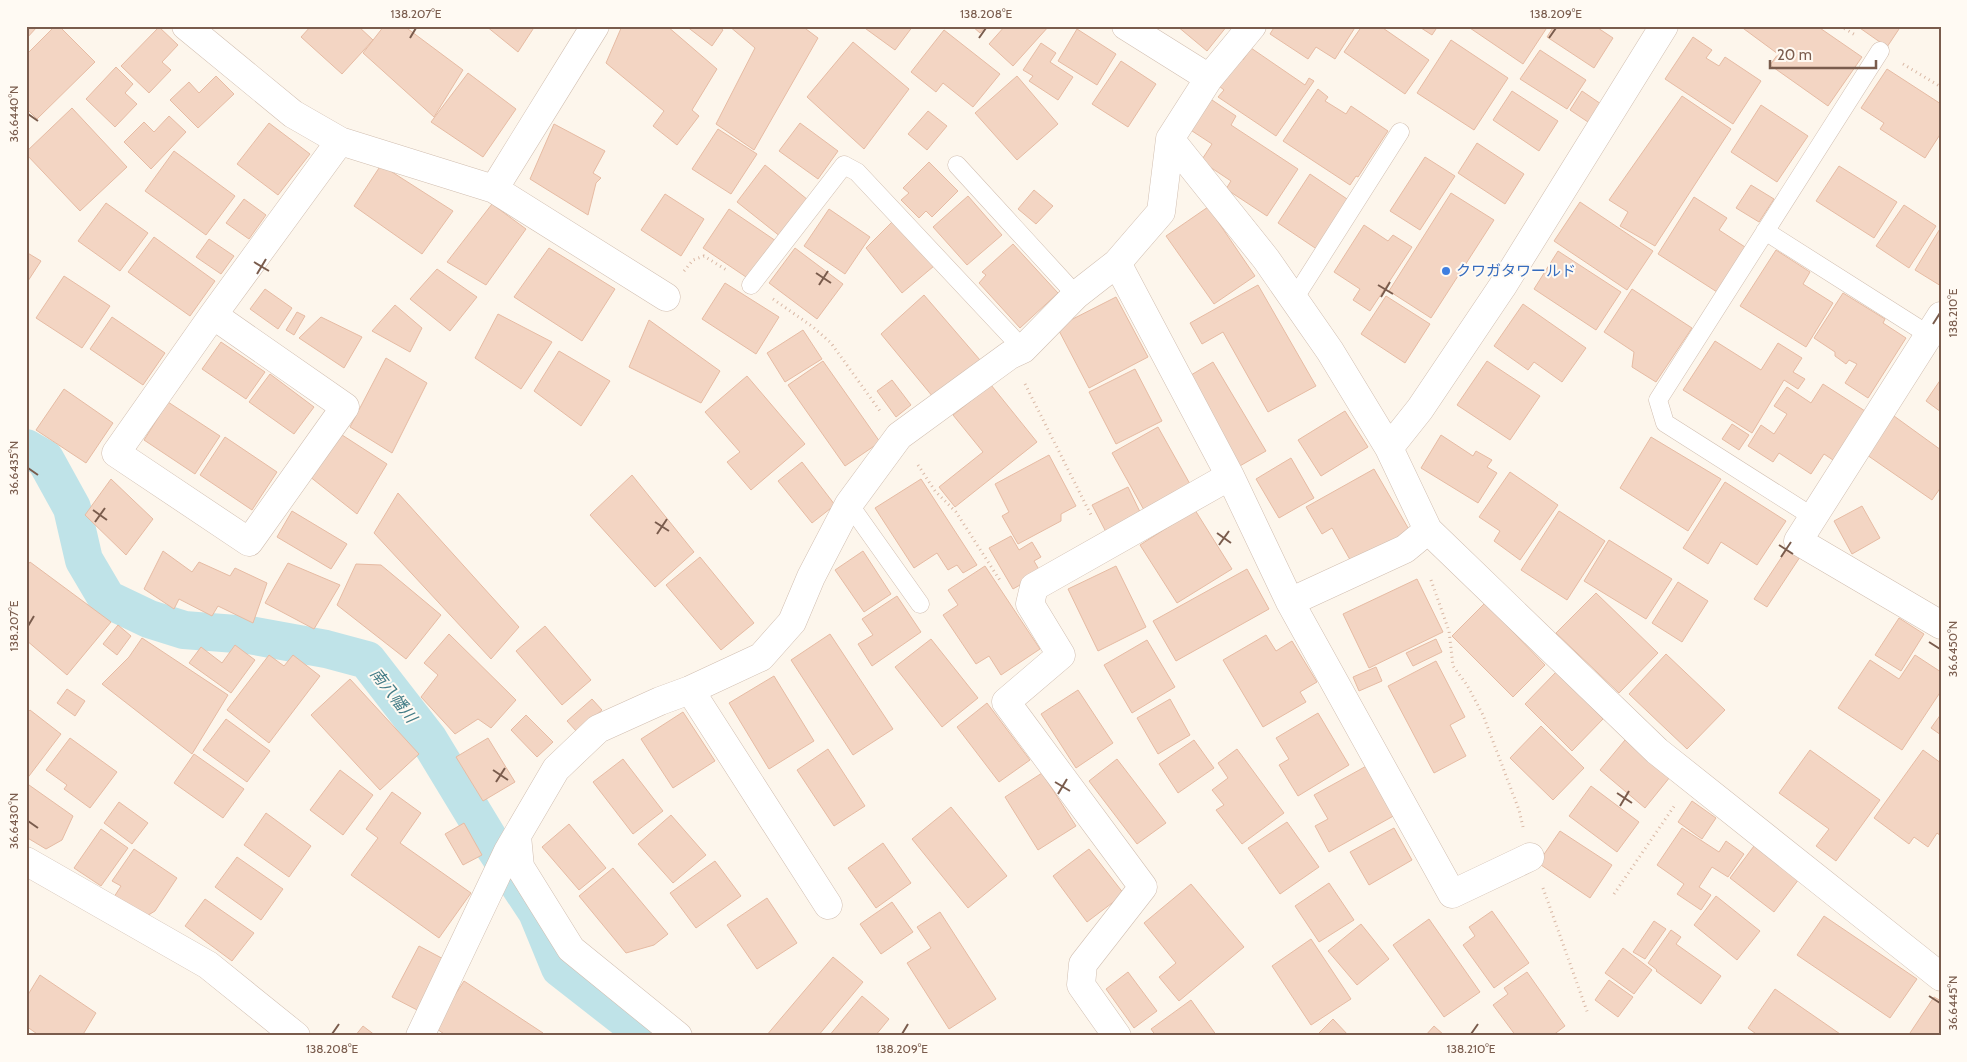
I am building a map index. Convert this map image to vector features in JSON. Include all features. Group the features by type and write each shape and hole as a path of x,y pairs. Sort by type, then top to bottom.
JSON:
{"street":[{"path":"186,26 293,114 340,141 494,189 666,297"},
{"path":"494,189 595,26"},
{"path":"1126,26 1209,78"},
{"path":"420,1036 512,844 556,769 598,729 761,658 792,622 811,577 849,504 899,436 1016,352 1076,295 1117,263 1161,212 1170,139 1209,78 1252,26"},
{"path":"1389,448 1420,409 1502,287 1664,26"},
{"path":"1170,139 1266,259 1330,351 1389,448 1422,535 1657,751 1941,977"},
{"path":"213,315 345,407 249,542 116,453 213,315 340,141"},
{"path":"1117,263 1230,476 1290,602 1452,894 1530,856"},
{"path":"1935,326 1798,541 1941,625"},
{"path":"1117,1036 1081,985 1083,964 1143,887 1006,702 1061,655 1030,604 1034,586 1230,476"},
{"path":"1290,602 1405,549 1422,535"},
{"path":"690,690 828,906"},
{"path":"512,844 520,867 571,949 678,1036"},
{"path":"26,861 208,965 296,1036"}],"lane":[{"path":"1813,517 1665,423 1658,400 1880,51"},
{"path":"1294,299 1400,132"},
{"path":"751,285 844,165 857,172 1016,352"},
{"path":"957,165 1076,295"},
{"path":"1765,230 1935,326"},
{"path":"849,504 920,604"}],"path":[{"path":"666,297 693,260 704,256 813,327 831,343 899,436 935,490 966,525 1010,595 1032,598"},
{"path":"1016,352 1107,546"},
{"path":"1422,535 1449,631 1453,666 1467,685 1483,715 1519,810 1530,856 1588,1014"},
{"path":"1614,894 1692,780"}],"building":[{"path":"26,26 37,27 26,39"},
{"path":"55,26 59,26 95,62 37,119 26,108 26,55"},
{"path":"311,26 358,26 373,40 342,74 301,37"},
{"path":"384,26 404,26 463,70 434,117 363,53"},
{"path":"486,26 535,26 518,52"},
{"path":"622,26 667,26 717,69 692,110 699,116 677,145 653,126 664,111 606,63"},
{"path":"686,26 718,26 723,30 712,46"},
{"path":"729,26 802,26 818,38 754,150 716,124 755,48"},
{"path":"862,26 913,26 895,50"},
{"path":"972,26 986,26 980,33"},
{"path":"1005,26 1049,26 1013,66 989,44"},
{"path":"1177,26 1227,26 1207,51"},
{"path":"1275,26 1356,26 1335,59 1316,47 1308,59 1270,34"},
{"path":"1362,26 1380,26 1429,60 1405,94 1344,52"},
{"path":"1418,26 1438,26 1432,35"},
{"path":"1467,26 1548,26 1523,64"},
{"path":"1554,26 1595,26 1613,38 1594,68 1547,37"},
{"path":"1740,26 1817,26 1862,57 1828,106 1770,65 1778,54"},
{"path":"1857,26 1901,26 1887,47"},
{"path":"159,27 178,45 162,62 171,70 149,93 121,66"},
{"path":"1077,29 1116,54 1097,85 1058,61"},
{"path":"944,30 1000,74 973,107 943,83 936,92 911,72"},
{"path":"1693,37 1712,50 1706,58 1719,66 1725,57 1761,81 1733,124 1665,79"},
{"path":"1451,40 1508,78 1474,130 1417,93"},
{"path":"853,42 909,89 864,149 807,97"},
{"path":"1041,43 1056,53 1050,62 1073,77 1058,100 1029,81 1033,76 1023,70"},
{"path":"1251,48 1305,85 1309,78 1314,81 1276,136 1218,97 1224,90 1219,86 1239,57 1243,60"},
{"path":"1540,50 1586,80 1567,109 1520,79"},
{"path":"1121,61 1156,84 1128,127 1092,104"},
{"path":"116,67 133,84 125,93 137,104 115,127 86,99"},
{"path":"1887,69 1941,104 1941,133 1925,158 1880,129 1884,123 1861,108"},
{"path":"468,73 516,109 483,157 431,122"},
{"path":"216,76 234,94 198,128 170,100 189,82 199,93"},
{"path":"1017,76 1058,124 1017,160 975,113"},
{"path":"1318,89 1328,97 1325,101 1346,114 1351,106 1388,131 1358,177 1356,176 1350,185 1283,141"},
{"path":"1512,91 1558,121 1539,151 1493,120"},
{"path":"1582,91 1604,106 1591,124 1570,110"},
{"path":"1206,96 1236,116 1231,125 1298,169 1267,216 1226,189 1231,181 1201,161 1212,144 1186,127"},
{"path":"1682,96 1731,129 1655,246 1620,226 1628,212 1609,200"},
{"path":"1761,105 1808,136 1777,182 1731,152"},
{"path":"72,108 127,167 80,211 26,154"},
{"path":"928,111 947,126 927,150 908,134"},
{"path":"169,116 186,132 151,169 124,142 144,122 154,132"},
{"path":"269,123 310,154 278,195 237,164"},
{"path":"800,123 838,151 818,179 779,151"},
{"path":"554,124 605,151 593,173 601,178 596,183 588,215 530,179"},
{"path":"718,129 757,154 731,194 692,169"},
{"path":"1477,143 1524,174 1505,204 1458,173"},
{"path":"174,151 235,196 206,235 145,191"},
{"path":"1425,157 1455,176 1420,230 1390,211"},
{"path":"929,162 958,191 932,217 926,211 919,218 901,200 909,193 903,188"},
{"path":"381,165 453,211 422,254 354,206"},
{"path":"765,165 808,200 781,237 737,202"},
{"path":"1839,166 1897,202 1874,238 1816,201"},
{"path":"1310,174 1350,201 1318,250 1278,223"},
{"path":"1751,185 1774,199 1759,222 1736,208"},
{"path":"1034,190 1053,206 1036,224 1018,209"},
{"path":"1451,193 1494,220 1431,318 1389,291"},
{"path":"665,194 704,219 681,256 641,230"},
{"path":"968,196 1002,235 967,265 933,227"},
{"path":"1694,197 1727,218 1719,230 1745,247 1717,292 1658,254"},
{"path":"244,199 266,215 249,239 226,223"},
{"path":"1580,202 1653,251 1627,290 1554,241"},
{"path":"106,203 148,233 120,271 78,241"},
{"path":"492,204 526,229 486,285 447,262"},
{"path":"1904,205 1936,226 1909,268 1876,246"},
{"path":"1208,207 1255,276 1214,304 1166,236"},
{"path":"729,209 776,241 749,279 703,248"},
{"path":"829,209 870,237 845,274 804,246"},
{"path":"893,221 934,266 902,293 866,248"},
{"path":"1364,225 1388,241 1393,235 1412,247 1370,311 1353,300 1360,289 1334,272"},
{"path":"1941,227 1941,286 1915,270"},
{"path":"154,237 215,281 190,316 128,272"},
{"path":"209,239 234,256 221,274 196,257"},
{"path":"1013,244 1058,293 1020,328 979,283 986,275 982,272"},
{"path":"549,248 615,289 582,341 514,297"},
{"path":"795,248 843,284 817,319 769,283"},
{"path":"1776,250 1810,272 1803,284 1833,303 1806,347 1740,306"},
{"path":"1558,251 1621,292 1596,330 1534,289"},
{"path":"26,252 41,261 26,284"},
{"path":"437,269 477,297 450,331 410,299"},
{"path":"64,276 110,306 82,348 36,318"},
{"path":"725,283 779,317 756,354 702,319"},
{"path":"1258,285 1316,386 1268,412 1223,332 1202,344 1190,323"},
{"path":"265,289 292,308 278,329 250,309"},
{"path":"1632,289 1692,328 1656,382 1632,367 1634,352 1604,332"},
{"path":"1843,293 1885,319 1883,323 1906,338 1868,398 1845,383 1857,364 1849,360 1846,364 1835,356 1835,352 1814,338"},
{"path":"924,295 980,360 933,397 881,334"},
{"path":"1386,296 1430,324 1405,363 1361,334"},
{"path":"1116,297 1148,357 1089,388 1057,327"},
{"path":"1523,304 1586,348 1562,382 1534,362 1528,370 1494,346"},
{"path":"395,305 422,328 410,352 372,331"},
{"path":"297,312 305,316 294,335 286,330"},
{"path":"498,314 552,342 521,389 475,358"},
{"path":"112,317 165,353 143,385 90,349"},
{"path":"321,317 362,337 344,368 299,338"},
{"path":"649,320 720,371 701,403 629,367"},
{"path":"803,330 822,359 785,382 767,353"},
{"path":"1715,341 1761,370 1778,343 1802,358 1793,372 1805,379 1798,389 1784,380 1752,433 1683,390"},
{"path":"221,342 265,372 246,399 202,369"},
{"path":"559,351 610,381 581,426 534,391"},
{"path":"386,358 427,383 392,453 350,427"},
{"path":"823,361 880,442 845,466 788,385"},
{"path":"1487,361 1540,396 1510,440 1457,405"},
{"path":"1213,362 1266,451 1238,467 1186,378"},
{"path":"1135,369 1162,421 1116,444 1089,392"},
{"path":"270,374 314,407 294,434 249,402"},
{"path":"747,376 805,444 751,490 727,462 740,452 705,412"},
{"path":"1941,379 1941,412 1926,401"},
{"path":"892,380 911,405 896,417 877,391"},
{"path":"1823,384 1865,411 1833,460 1824,454 1811,474 1779,453 1773,462 1748,446 1761,425 1774,434 1787,414 1774,406 1787,387 1811,403"},
{"path":"991,385 1037,442 955,507 939,487 983,452 953,415"},
{"path":"64,389 113,423 86,463 36,430"},
{"path":"168,402 220,436 195,474 144,440"},
{"path":"1345,411 1368,447 1321,476 1298,440"},
{"path":"1894,416 1941,450 1941,487 1932,500 1867,455"},
{"path":"1732,424 1749,435 1739,450 1722,439"},
{"path":"1158,427 1190,484 1144,510 1112,453"},
{"path":"339,433 387,464 357,514 309,476"},
{"path":"1441,435 1473,456 1476,451 1492,460 1487,467 1497,473 1478,503 1421,468"},
{"path":"225,437 277,472 252,510 200,475"},
{"path":"1651,437 1721,479 1688,531 1620,488"},
{"path":"1049,455 1076,506 1061,514 1061,521 1018,544 1002,516 1009,512 995,484"},
{"path":"1291,458 1314,498 1279,518 1256,479"},
{"path":"802,462 835,505 812,523 778,481"},
{"path":"1374,469 1411,533 1353,565 1332,528 1322,534 1306,507"},
{"path":"1510,472 1558,505 1520,560 1494,541 1500,531 1479,517"},
{"path":"632,475 694,552 655,587 590,515"},
{"path":"111,479 153,519 126,555 85,515"},
{"path":"921,479 977,565 963,573 957,565 948,570 937,553 914,568 875,508"},
{"path":"1725,482 1786,521 1757,565 1721,542 1708,564 1683,548"},
{"path":"1128,487 1141,514 1106,532 1092,505"},
{"path":"398,493 519,627 491,659 374,533"},
{"path":"1862,506 1880,538 1852,554 1834,521"},
{"path":"1195,510 1232,569 1177,603 1140,545"},
{"path":"292,511 347,544 331,569 277,537"},
{"path":"1559,511 1605,541 1567,600 1521,570"},
{"path":"1011,536 1019,550 1032,542 1041,557 1034,561 1041,573 1013,589 989,548"},
{"path":"1609,540 1672,579 1646,619 1584,581"},
{"path":"1787,549 1800,557 1767,607 1754,599"},
{"path":"163,551 192,572 199,562 230,576 235,568 267,583 253,623 218,606 212,616 179,599 174,609 144,589"},
{"path":"863,551 891,594 864,612 835,570"},
{"path":"700,557 754,623 721,650 666,585"},
{"path":"30,562 111,622 67,675 26,640 26,567"},
{"path":"288,563 340,585 314,629 265,603"},
{"path":"356,564 381,565 441,615 406,659 337,605"},
{"path":"985,566 1040,649 1001,675 989,656 976,664 943,615 958,605 948,590"},
{"path":"1116,566 1146,627 1098,651 1068,589"},
{"path":"1247,569 1269,609 1176,661 1153,621"},
{"path":"1417,579 1443,632 1369,668 1343,614"},
{"path":"1678,582 1708,601 1682,642 1652,623"},
{"path":"1596,593 1658,653 1619,693 1556,633"},
{"path":"897,596 921,632 872,666 858,644 873,635 862,619"},
{"path":"1485,603 1545,665 1513,697 1452,636"},
{"path":"1899,618 1924,634 1901,671 1875,655"},
{"path":"118,625 131,636 117,655 103,644"},
{"path":"545,626 591,680 562,705 516,651"},
{"path":"449,634 516,700 491,728 478,719 455,734 421,697 438,675 424,663"},
{"path":"830,634 893,729 853,755 791,660"},
{"path":"1266,635 1276,651 1292,641 1317,682 1300,692 1306,702 1263,727 1223,660"},
{"path":"142,638 228,695 192,754 102,684 129,657"},
{"path":"931,639 978,698 942,727 895,667"},
{"path":"1436,639 1442,652 1413,666 1406,653"},
{"path":"1147,640 1175,687 1132,713 1104,665"},
{"path":"235,645 255,660 231,693 189,663 201,647 222,663"},
{"path":"1666,654 1725,710 1687,749 1629,694"},
{"path":"269,655 284,666 293,655 320,676 269,743 227,710"},
{"path":"1915,655 1941,672 1941,691 1902,750 1838,708 1870,660 1899,679"},
{"path":"1436,661 1465,717 1450,725 1466,756 1434,773 1388,686"},
{"path":"1376,667 1382,681 1359,691 1353,677"},
{"path":"1556,672 1603,719 1572,751 1525,704"},
{"path":"774,676 814,741 769,769 729,703"},
{"path":"350,679 419,754 380,790 311,715"},
{"path":"67,689 85,701 75,716 57,703"},
{"path":"1078,690 1113,743 1076,768 1041,714"},
{"path":"592,699 602,710 577,732 567,721"},
{"path":"1170,699 1190,735 1158,754 1137,718"},
{"path":"987,703 1030,760 999,782 957,727"},
{"path":"30,710 61,734 26,780 26,714"},
{"path":"683,712 715,761 673,788 641,739"},
{"path":"1318,713 1349,765 1298,796 1279,765 1289,759 1276,738"},
{"path":"1941,714 1941,735 1931,728"},
{"path":"526,715 553,742 537,757 511,730"},
{"path":"226,719 270,751 247,782 203,750"},
{"path":"1541,726 1584,768 1553,800 1510,758"},
{"path":"70,738 117,772 90,808 64,789 67,785 46,770"},
{"path":"488,738 515,782 483,801 456,757"},
{"path":"1194,740 1214,768 1178,793 1159,764"},
{"path":"1625,740 1670,777 1645,808 1600,770"},
{"path":"828,749 865,806 834,826 797,770"},
{"path":"1237,749 1284,813 1242,844 1216,810 1224,805 1212,790 1228,778 1218,763"},
{"path":"1810,750 1880,800 1836,861 1816,846 1829,829 1779,793"},
{"path":"1923,750 1941,763 1941,836 1937,833 1928,847 1914,837 1909,844 1874,818"},
{"path":"194,754 244,789 223,818 174,783"},
{"path":"623,759 663,811 633,834 593,782"},
{"path":"1117,759 1166,823 1137,844 1089,781"},
{"path":"1370,764 1397,814 1329,852 1315,826 1328,819 1314,795"},
{"path":"340,770 373,795 343,835 310,810"},
{"path":"1042,773 1076,826 1038,850 1005,797"},
{"path":"29,785 73,816 62,840 46,849 26,837 26,788"},
{"path":"1591,786 1639,822 1617,852 1569,816"},
{"path":"392,792 421,813 400,843 471,893 439,938 351,875 378,838 366,829"},
{"path":"1692,801 1716,818 1702,839 1678,822"},
{"path":"119,802 148,823 132,844 104,823"},
{"path":"951,807 1007,876 968,908 912,839"},
{"path":"266,813 311,846 289,877 244,845"},
{"path":"671,815 706,855 673,883 638,844"},
{"path":"1287,822 1319,867 1280,894 1248,848"},
{"path":"464,823 482,855 463,865 445,834"},
{"path":"569,824 606,868 579,890 542,847"},
{"path":"1394,828 1412,860 1369,885 1350,852"},
{"path":"1682,828 1719,852 1726,841 1744,854 1728,877 1712,867 1699,887 1711,895 1701,910 1677,894 1684,884 1657,865"},
{"path":"101,829 128,848 101,886 74,868"},
{"path":"1560,831 1612,865 1590,898 1538,863"},
{"path":"883,843 911,883 876,908 848,868"},
{"path":"1754,846 1799,879 1774,912 1730,878"},
{"path":"134,849 177,878 155,911 145,917 114,897 121,886 112,881"},
{"path":"1089,849 1124,894 1087,922 1053,876"},
{"path":"237,857 283,889 261,920 215,887"},
{"path":"715,861 741,896 696,928 670,893"},
{"path":"613,868 668,934 654,945 626,953 579,896"},
{"path":"1329,883 1354,920 1319,942 1295,906"},
{"path":"1191,884 1244,947 1179,1001 1159,977 1176,963 1144,923"},
{"path":"1716,896 1760,931 1737,960 1694,925"},
{"path":"767,898 797,943 757,969 727,925"},
{"path":"205,899 254,933 232,961 185,926"},
{"path":"892,902 913,932 881,954 860,924"},
{"path":"1492,911 1529,963 1494,988 1463,945 1475,936 1469,927"},
{"path":"940,912 996,999 949,1029 907,963 931,948 917,927"},
{"path":"1824,916 1917,979 1890,1018 1797,955"},
{"path":"1429,919 1480,992 1444,1017 1393,945"},
{"path":"1654,921 1666,929 1645,959 1633,952"},
{"path":"1361,924 1389,959 1357,985 1328,951"},
{"path":"1671,930 1681,937 1676,944 1721,976 1701,1004 1648,963"},
{"path":"1311,939 1351,999 1311,1025 1272,966"},
{"path":"419,946 449,962 421,1012 392,997"},
{"path":"1623,948 1652,970 1634,994 1605,973"},
{"path":"833,957 863,982 818,1036 766,1036"},
{"path":"1128,972 1157,1011 1134,1028 1106,989"},
{"path":"1527,972 1565,1026 1552,1036 1516,1036 1493,1005 1508,994 1504,988"},
{"path":"40,975 96,1013 82,1036 40,1036 26,1026 26,998"},
{"path":"1609,980 1633,997 1618,1017 1595,1000"},
{"path":"464,981 543,1033 541,1036 447,1036 434,1027"},
{"path":"1775,989 1843,1036 1759,1036 1748,1028"},
{"path":"862,996 889,1019 875,1036 829,1036"},
{"path":"1934,997 1941,1001 1941,1036 1908,1036"},
{"path":"1191,1000 1217,1036 1156,1036 1151,1029"},
{"path":"1333,1019 1349,1036 1316,1036"},
{"path":"363,1026 376,1036 355,1036"},
{"path":"1434,1026 1445,1036 1425,1036"}],"waterway":[{"name":"南八幡川","path":"26,448 45,459 72,508 84,560 107,599 149,619 184,630 249,635 326,649 367,660 429,740 492,844 537,912 560,968 647,1036"}],"place":[{"name":"クワガタワールド","path":"1446,271"}]}
